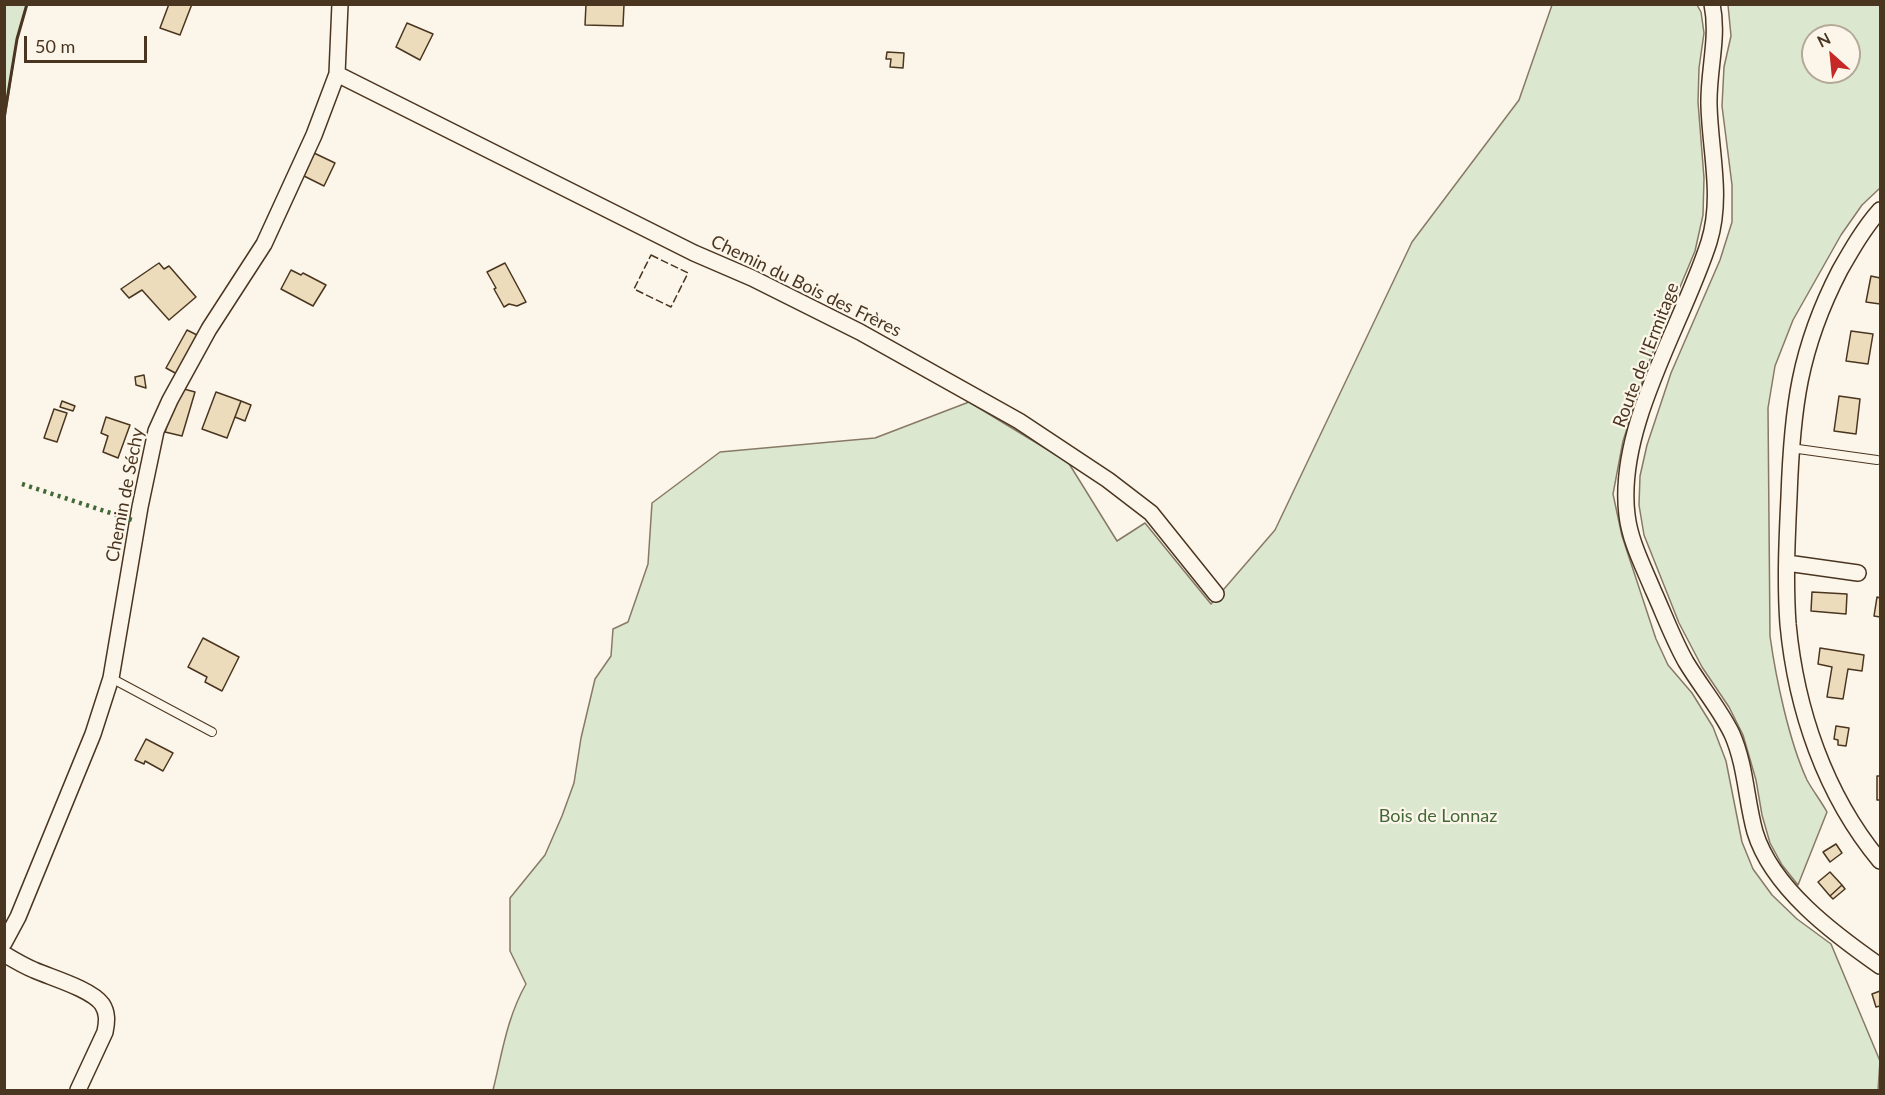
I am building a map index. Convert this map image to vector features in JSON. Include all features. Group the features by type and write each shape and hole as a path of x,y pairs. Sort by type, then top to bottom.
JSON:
{"street":[{"name":"Chemin de Séchy","path":"4,943 18,917 93,734 111,678 142,496 156,431 170,400 209,329 253,265 314,135 337,74 339,4"},
{"name":"Route de l'Ermitage","path":"1712,4 1715,37 1709,105 1716,187 1714,223 1704,257 1661,361 1637,431 1626,480 1627,517 1636,549 1678,646 1725,721 1736,746 1755,833 1768,862 1798,899 1843,938 1881,966"},
{"name":"Chemin du Bois des Frères","path":"337,74 860,332 1019,421 1108,480 1151,513 1216,594"},
{"path":"1881,210 1852,250 1809,340 1797,389 1791,448 1787,563 1791,649 1809,727 1827,778 1839,802 1881,861"},
{"path":"1787,563 1858,573"},
{"path":"4,954 25,966 90,994 102,1004 107,1017 105,1032 78,1090"}],"lane":[{"path":"1791,448 1877,460"},
{"path":"111,678 212,732"}],"green space":[{"path":"5,4 27,5 17,39 5,118"},
{"name":"Bois de Lonnaz","path":"1552,5 1697,5 1701,12 1704,33 1699,68 1698,102 1704,178 1703,215 1695,251 1648,364 1623,441 1613,494 1622,536 1656,639 1668,665 1692,693 1713,727 1726,761 1742,842 1753,869 1772,895 1797,919 1831,944 1880,1061 1878,1090 493,1090 514,1009 526,984 510,951 510,898 545,855 574,783 581,738 595,679 611,656 613,629 628,622 648,564 652,503 720,452 875,438 969,402 1068,462 1117,541 1145,523 1211,604 1275,530 1412,242 1519,100"},
{"path":"1728,5 1880,5 1880,188 1862,205 1841,235 1793,320 1775,366 1768,408 1770,636 1794,747 1807,780 1827,812 1798,885 1782,865 1770,843 1743,735 1729,707 1702,667 1679,623 1644,535 1639,505 1640,476 1647,445 1671,373 1720,260 1732,222 1732,185 1722,106 1724,67 1731,36"}],"building":[{"path":"169,4 192,4 180,35 160,28"},
{"path":"586,4 630,4 624,5 623,26 585,25"},
{"path":"407,23 433,34 420,60 396,47"},
{"path":"887,52 904,53 903,68 890,67 891,59 886,59"},
{"path":"314,153 335,163 324,186 304,176"},
{"path":"159,263 164,269 169,266 196,297 169,320 142,290 129,298 121,289"},
{"path":"505,263 526,302 517,306 509,304 504,307 487,272"},
{"path":"291,270 301,275 303,273 326,285 313,306 281,289"},
{"path":"1871,276 1880,278 1880,304 1866,302"},
{"path":"187,330 199,336 177,374 166,368"},
{"path":"1851,331 1873,334 1868,364 1846,361"},
{"path":"144,375 146,388 136,385 135,377"},
{"path":"184,389 195,392 182,436 165,432 173,406"},
{"path":"216,392 241,401 227,438 202,429"},
{"path":"1839,396 1860,399 1856,434 1834,431"},
{"path":"62,401 75,406 73,411 60,407"},
{"path":"241,401 251,405 245,421 235,417"},
{"path":"54,409 67,413 57,442 44,438"},
{"path":"106,417 130,425 118,458 103,452 108,436 101,433"},
{"path":"1812,592 1847,594 1846,614 1811,611"},
{"path":"1877,597 1880,598 1880,617 1874,616"},
{"path":"203,638 239,657 222,691 205,682 207,677 188,667"},
{"path":"1820,648 1864,655 1862,671 1848,669 1843,699 1827,697 1832,667 1818,664"},
{"path":"1836,726 1849,728 1846,746 1838,745 1838,740 1834,739"},
{"path":"146,739 173,753 163,771 145,761 144,764 135,760"},
{"path":"1877,776 1880,776 1880,800 1877,800"},
{"path":"1836,844 1842,853 1830,862 1823,852"},
{"path":"1830,872 1842,885 1830,896 1818,882"},
{"path":"1842,885 1845,889 1833,899 1830,896"},
{"path":"1880,991 1880,1006 1876,1007 1872,994"}],"hedge":[{"path":"22,484 132,520"}],"fence":[{"path":"651,255 688,273 671,307 634,289 651,255"}],"wall":[{"path":"4,118 17,39 27,4"}]}
